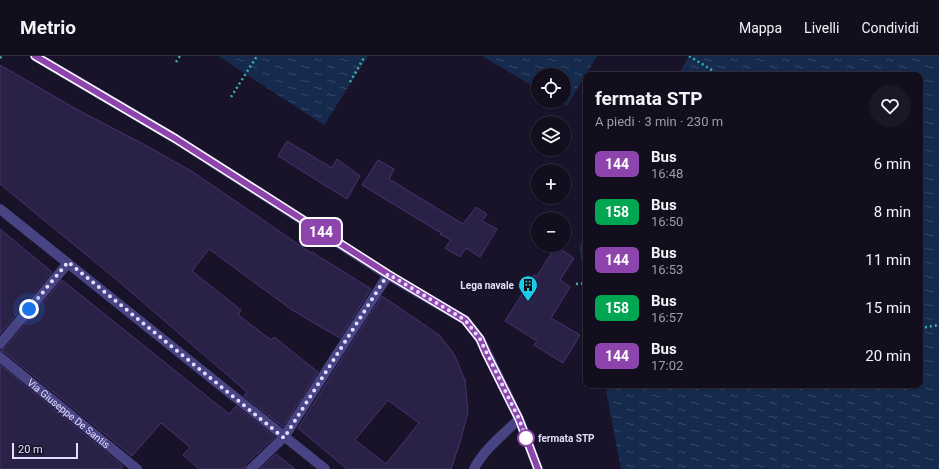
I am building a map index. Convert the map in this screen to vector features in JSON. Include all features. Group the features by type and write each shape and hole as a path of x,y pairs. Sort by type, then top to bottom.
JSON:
{"street":[{"path":"35,56 176,139 388,274 465,320 480,339 519,419 538,469"},
{"path":"0,209 68,262 324,469"},
{"path":"0,344 68,262"},
{"path":"251,469 284,438 388,274"},
{"name":"Via Giuseppe De Santis","path":"0,357 137,469"},
{"path":"474,469 478,461 487,451 519,419"}],"path":[{"path":"176,62 180,56"},
{"path":"231,97 257,56"},
{"path":"350,82 365,56"},
{"path":"689,56 715,72"},
{"path":"576,284 583,283"},
{"path":"923,328 939,325"}],"water":[{"path":"218,56 368,56 324,125"},
{"path":"482,56 597,56 587,72 583,72 583,79 571,99 571,68 531,68 531,85"},
{"path":"689,56 939,56 939,469 621,469 606,388 923,388 923,72 680,72"},
{"path":"583,240 583,268 579,247"}],"building":[{"path":"0,65 78,110 193,172 311,253 312,252 371,289 340,338 292,310 209,249 192,271 241,310 238,315 271,340 274,337 318,372 283,427 244,396 247,392 117,280 0,184"},
{"path":"287,141 332,168 337,159 360,176 347,199 278,156"},
{"path":"378,160 394,169 389,179 463,224 476,207 487,214 482,221 497,229 480,257 466,248 460,257 445,248 451,240 362,185"},
{"path":"0,229 52,272 0,334"},
{"path":"552,252 565,252 574,258 560,280 570,287 551,318 580,335 563,363 534,345 537,341 505,321 534,275 537,276"},
{"path":"62,280 229,414 236,406 275,437 246,464 245,469 199,469 183,455 190,447 161,423 132,456 4,352 0,351 5,348"},
{"path":"382,296 439,335 454,354 465,380 468,412 451,469 347,469 298,428","holes":["388,400 419,423 386,464 355,440"]},
{"path":"0,365 123,466 121,469 0,469"},
{"path":"276,454 295,469 260,469"}],"bus line":[{"name":"144","path":"35,56 176,139 388,274 465,320 480,339 519,419 538,469"}],"place":[{"name":"Lega navale","path":"528,302"},
{"name":"fermata STP","path":"526,438"}],"route":[{"path":"29,309 68,262 284,438 388,274 465,320 480,339 519,419 526,438"}]}
